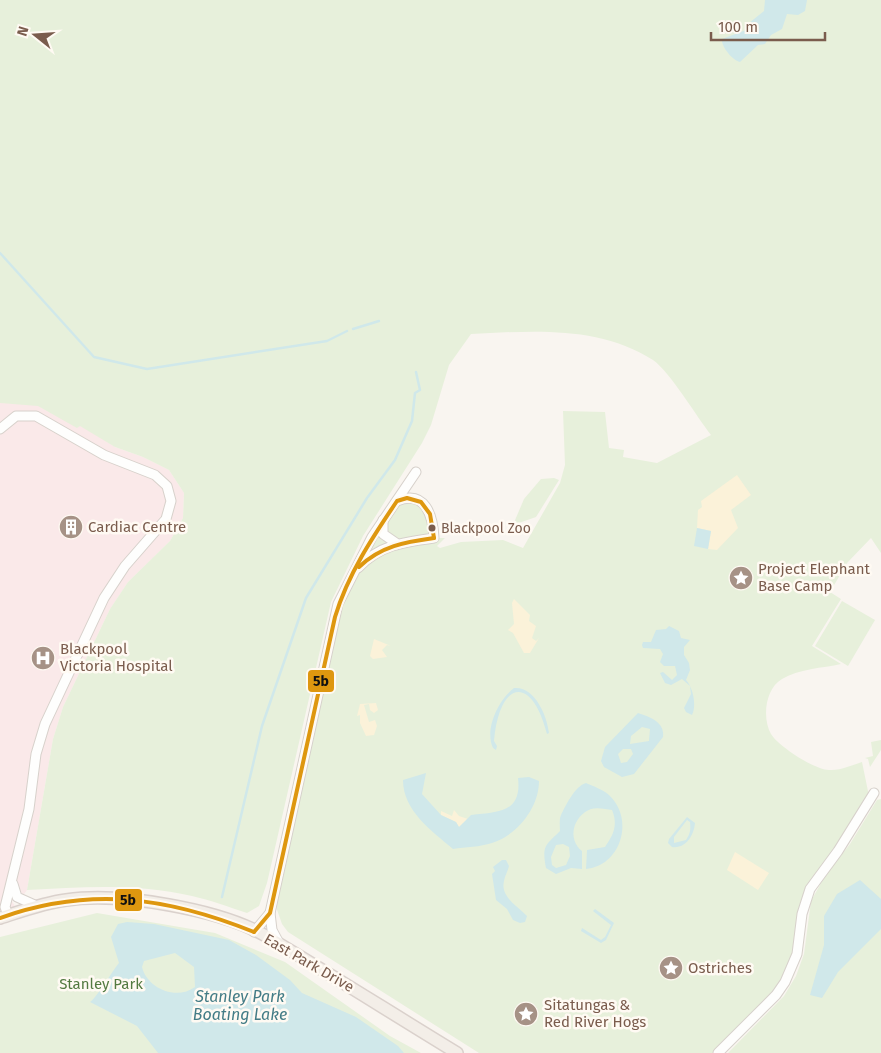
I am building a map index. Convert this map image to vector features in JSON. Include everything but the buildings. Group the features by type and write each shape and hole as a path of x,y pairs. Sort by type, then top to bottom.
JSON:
{"main road":[{"name":"East Park Drive","path":"4,916 37,906 68,900 90,899 152,903 202,913 254,932 280,946 457,1053"}],"street":[{"path":"0,429 16,416 36,416 104,455 155,474 167,486 171,501 166,519 125,566 104,598 52,708 36,754 28,809 4,916"},
{"path":"280,946 272,930 270,913 335,617 349,580 384,520 415,473 412,490 416,500 431,513 434,538 396,543 371,556 349,580"},
{"path":"397,501 406,498 416,500"},
{"path":"384,520 383,534 396,543"},
{"path":"718,1053 776,995 785,982 797,954 802,914 810,889 874,793"},
{"path":"12,881 17,897 37,906"},
{"path":"254,932 270,913"}],"shaded area":[{"name":"Blackpool Victoria Hospital","path":"0,369 115,447 143,457 169,470 184,493 183,518 170,541 128,582 110,609 63,707 53,739 27,890 22,897 19,895 12,901 18,912 0,918"}],"green space":[{"path":"0,0 881,0 881,553 871,538 847,563 830,592 841,599 812,646 841,664 803,671 782,679 772,690 766,712 768,727 775,739 806,762 823,769 833,770 862,762 869,796 810,889 799,940 785,982 718,1053 479,1053 288,932 282,924 275,904 338,604 356,565 402,498 428,508 434,538 445,538 437,546 440,548 461,542 503,540 523,548 560,483 565,465 563,411 605,412 609,448 624,450 623,457 657,463 711,435 660,366 632,349 610,341 565,333 471,334 449,365 431,425 422,443 363,536 331,602 267,883 259,906 247,913 192,896 151,889 89,887 27,890 53,739 63,707 110,609 128,582 170,541 183,518 184,493 169,470 143,457 115,447 80,426 77,428 38,406 0,403"},
{"path":"554,478 559,480 536,517 513,525 524,499 541,479"},
{"path":"842,601 875,620 848,666 815,646"},
{"path":"881,740 881,750 870,767 868,759 865,758 873,756 871,742"},
{"path":"881,799 881,1053 728,1053 784,996 796,976 804,954 811,901 825,876 850,844 877,800"},
{"name":"Stanley Park","path":"97,913 215,933 285,962 390,1036 421,1053 0,1053 0,937"}],"sand":[{"path":"737,475 751,495 731,510 738,528 717,550 708,549 711,531 697,528 698,510 702,507 701,501"},
{"path":"514,599 530,615 529,621 536,626 532,638 536,641 539,638 530,653 524,653 513,633 508,630 514,624 512,603"},
{"path":"374,639 391,646 387,645 382,650 387,657 373,659 370,656"},
{"path":"376,703 378,710 374,713 370,710 369,704 364,705 369,722 375,720 377,726 374,735 366,736 360,723 360,715 357,716 360,704"},
{"path":"454,810 459,816 468,819 459,827 456,822 441,815 441,811 452,816"},
{"path":"735,852 769,873 758,890 727,870"}],"water":[{"path":"765,0 807,0 805,11 798,15 787,14 782,29 771,35 765,44 758,45 740,62 737,61 725,49 722,39 746,30 749,23 764,11"},
{"path":"697,528 711,531 708,549 694,546"},
{"path":"669,626 679,631 681,638 690,640 684,647 684,655 689,663 690,670 686,680 690,686 682,679 671,685 665,683 660,673 663,672 672,680 677,675 675,666 664,666 660,662 663,654 660,649 643,648 643,642 651,642 656,630 666,629"},
{"path":"690,686 694,702 692,715 686,712 684,708 691,694"},
{"path":"514,688 528,692 539,703 546,719 549,733 547,734 533,701 525,693 516,692 502,706 497,721 494,741 497,746 496,750 493,748 490,732 494,715 503,699"},
{"path":"638,713 656,721 662,727 663,737 634,774 622,777 604,767 601,761 605,747","holes":["642,727 650,729 649,741 630,744 631,736","623,749 631,749 633,754 627,762 621,763 618,754"]},
{"path":"426,773 422,794 441,815 456,822 459,827 471,815 499,811 512,804 518,790 518,778 529,777 539,781 538,791 531,810 510,834 487,844 453,849 436,835 413,811 404,791 403,780"},
{"path":"586,783 605,792 618,806 622,818 620,841 608,860 598,866 586,869 587,850 605,847 613,834 615,820 612,810 599,808 585,812 576,822 574,828 577,846 582,851 582,869 571,868 556,874 546,868 544,855 546,846 560,831 560,817 568,801","holes":["563,844 569,847 570,856 566,865 556,868 552,865 551,857 556,845"]},
{"path":"687,817 695,823 691,836 681,846 672,847 668,843 669,839","holes":["687,820 690,822 690,832 686,840 674,843 674,837"]},
{"path":"502,860 506,860 509,866 503,887 511,901 527,916 525,922 520,923 513,920 507,909 496,900 492,874 495,871 493,867"},
{"path":"860,880 881,899 881,929 838,972 822,998 810,995 824,945 824,916 837,894"},
{"path":"595,909 614,923 606,940 601,943 581,931 582,928 601,940 605,937 611,925 593,911"},
{"name":"Stanley Park Boating Lake","path":"127,922 154,924 229,940 256,955 290,980 302,993 356,1017 398,1046 404,1053 158,1053 137,1026 90,1002 119,963 111,937 118,924","holes":["175,953 194,967 195,987 179,993 163,990 156,986 150,981 142,967 144,961"]}],"waterway":[{"path":"0,253 94,357 147,369 327,341 347,331"},
{"path":"353,329 379,321"},
{"path":"222,897 262,726 306,598 367,498 395,460 412,421 415,393 420,390 416,372"}],"transit line":[{"name":"5b","path":"254,932 270,913 340,601 354,571 397,501 407,498 421,502 430,514 434,538"},
{"name":"5b","path":"359,567 376,554 394,546 434,538"},
{"name":"5b","path":"0,918 33,908 65,902 97,899 128,900 190,911 254,932"}],"place":[{"name":"Cardiac Centre","path":"71,527"},
{"name":"Blackpool Zoo","path":"432,528"},
{"name":"Project Elephant Base Camp","path":"741,578"},
{"name":"Blackpool Victoria Hospital","path":"43,658"},
{"name":"Ostriches","path":"671,968"},
{"name":"Sitatungas & Red River Hogs","path":"526,1014"}]}
